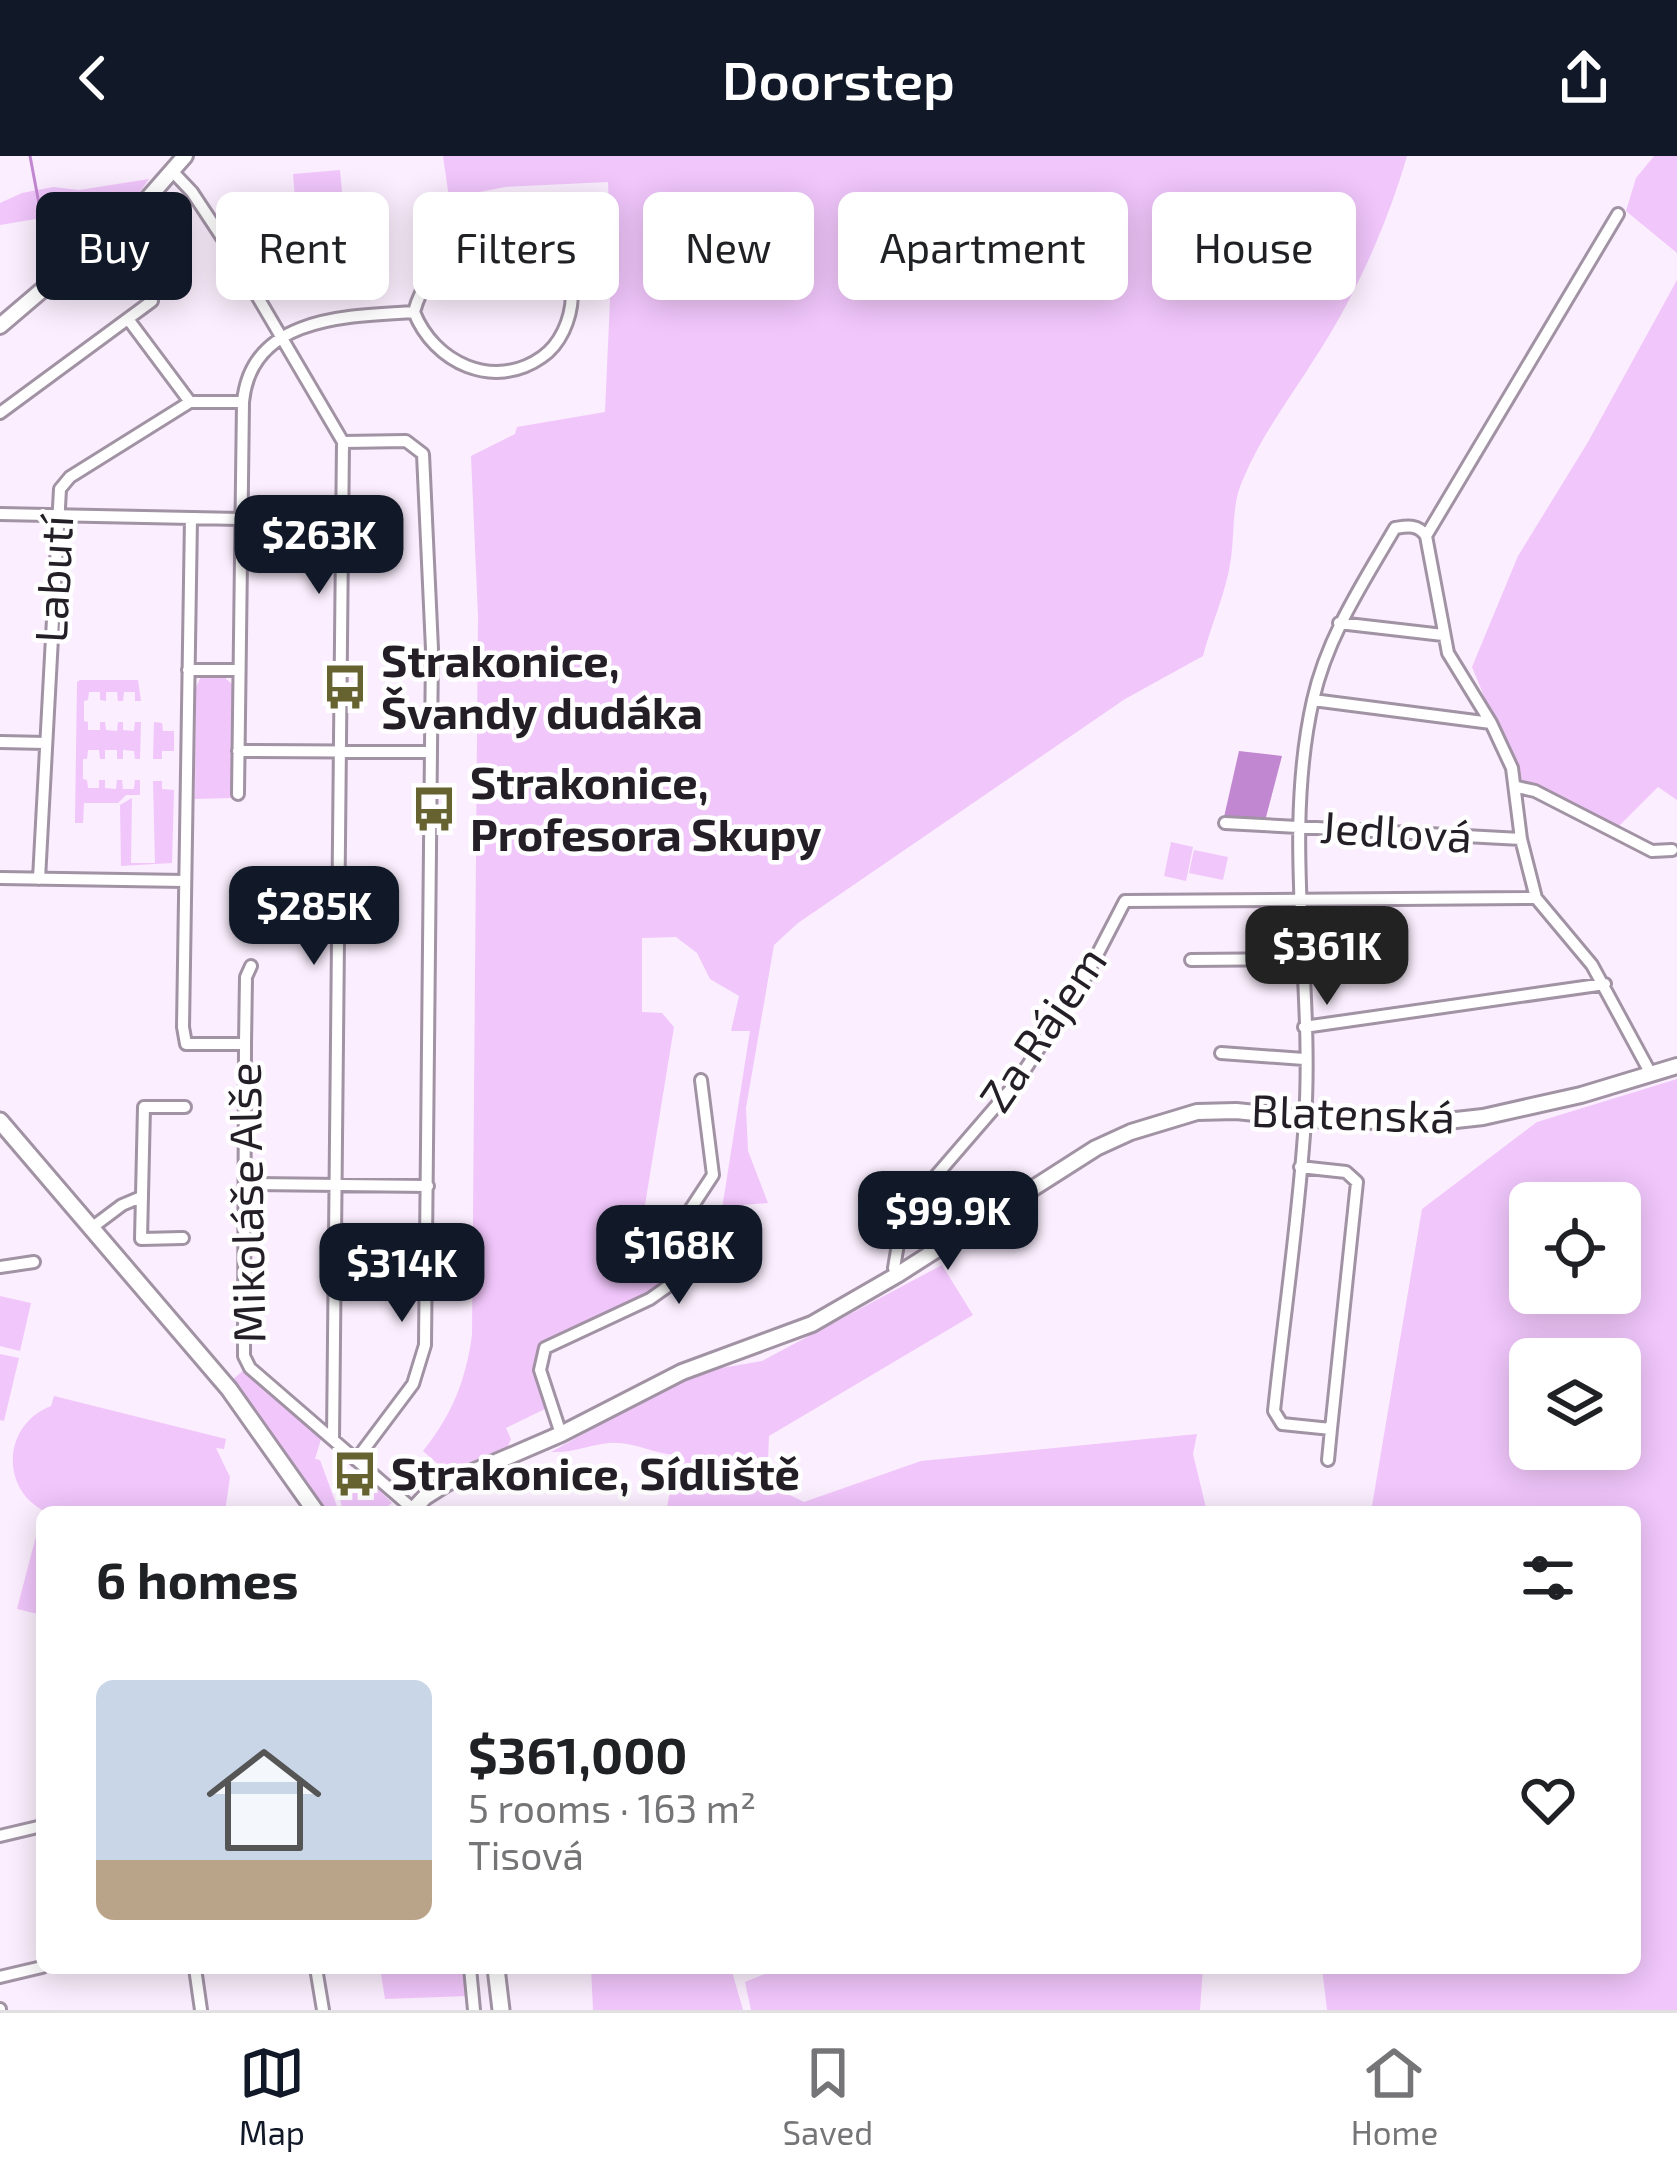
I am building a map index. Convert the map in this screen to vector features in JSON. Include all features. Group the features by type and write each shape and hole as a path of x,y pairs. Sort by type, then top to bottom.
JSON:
{"main road":[{"path":"0,1121 229,1390 312,1506"},
{"path":"497,1974 501,2010"}],"street":[{"path":"0,326 142,206 185,156"},
{"path":"173,172 185,182 229,248 344,442 333,1439"},
{"path":"1426,536 1618,214"},
{"path":"502,233 536,237 556,250 569,272 572,296 559,338 541,358 509,370 472,368 443,355 429,344 414,313 424,283 437,266 477,239 502,233"},
{"path":"0,413 152,302"},
{"path":"238,794 242,402 250,368 280,340 335,317 414,313"},
{"path":"128,319 190,402 242,402"},
{"name":"Labutí","path":"39,879 60,489 70,477 190,402"},
{"path":"344,442 406,441 419,448 425,460 432,630 425,1345 401,1404 356,1460"},
{"path":"0,514 240,518"},
{"path":"191,518 186,1044 245,1044"},
{"path":"1330,1429 1282,1424 1274,1412 1305,1118 1302,826 1313,700 1340,623 1395,528 1421,528 1426,536 1448,653 1491,723 1517,788 1521,839 1536,898 1604,984 1651,1074"},
{"path":"1340,623 1443,635"},
{"path":"188,670 239,670"},
{"path":"1313,700 1491,723"},
{"path":"0,742 46,743"},
{"path":"238,751 430,752"},
{"path":"1517,788 1535,791 1652,850 1672,850"},
{"name":"Jedlová","path":"1225,824 1521,839"},
{"path":"0,878 185,881"},
{"path":"1302,898 1536,898"},
{"name":"Za Rájem","path":"898,1276 894,1268 902,1220 909,1207 1016,1083 1083,982 1125,901 1302,898"},
{"path":"1190,960 1303,958"},
{"name":"Mikoláše Alše","path":"251,966 246,977 244,1356 250,1368 407,1506"},
{"path":"1304,1027 1604,984"},
{"path":"1221,1053 1304,1059"},
{"name":"Blatenská","path":"561,1434 704,1363 812,1324 898,1276 1096,1148 1167,1120 1197,1112 1236,1111 1438,1122 1483,1117 1677,1066"},
{"path":"418,1506 447,1483 561,1434 540,1370 545,1348 650,1299 676,1277 688,1213 713,1174 700,1080"},
{"path":"183,1238 141,1239 141,1197 144,1107 184,1107"},
{"path":"1300,1167 1346,1172 1357,1182 1328,1460"},
{"path":"245,1184 428,1186"},
{"path":"90,1229 141,1197"},
{"path":"0,1267 34,1262"},
{"path":"0,1836 36,1827"},
{"path":"0,1977 36,1968"},
{"path":"196,1974 201,2010"},
{"path":"317,1974 323,2010"},
{"path":"471,1974 474,2010"}],"shaded area":[{"path":"443,156 1407,156 1356,285 1356,192 1152,192 1152,300 1348,300 1260,445 1240,487 1229,570 1203,656 1125,699 798,923 774,945 746,1108 748,1151 768,1203 742,1205 748,1222 722,1209 750,1031 731,1031 739,996 710,979 697,953 676,937 642,938 642,1012 662,1013 674,1027 645,1205 680,1229 675,1282 543,1349 547,1408 506,1428 511,1439 508,1446 447,1472 423,1451 456,1396 472,1335 478,616 471,456 515,434 517,427 605,412 610,300 619,300 619,192 608,192 608,182 448,192"},
{"path":"1654,156 1677,156 1677,253 1626,211 1636,178"},
{"path":"340,170 342,192 294,192 293,174"},
{"path":"149,179 140,192 36,192 36,219 0,225 0,203 22,193 53,187 79,190"},
{"path":"1677,280 1677,800 1658,787 1612,833 1520,784 1472,667 1518,556 1588,442"},
{"path":"201,677 224,677 232,684 231,798 195,799 196,687"},
{"path":"138,680 141,701 135,701 135,692 124,692 123,701 118,701 117,692 106,692 106,701 100,700 100,692 89,692 84,721 88,730 100,730 100,722 105,722 106,730 117,731 118,722 123,722 123,730 134,731 135,722 141,722 140,759 135,759 134,751 123,750 123,759 117,759 117,750 105,750 105,759 100,759 99,750 88,750 83,779 88,788 99,788 99,780 105,780 105,788 116,789 117,780 122,780 123,789 134,789 135,780 140,780 140,795 126,795 118,803 84,803 83,823 75,823 77,682"},
{"path":"154,722 162,723 163,731 174,731 174,751 162,751 162,759 153,759"},
{"path":"1239,751 1282,756 1265,821 1224,817"},
{"path":"153,781 162,781 162,789 174,790 172,863 121,866 120,805 132,798 131,863 155,863"},
{"path":"1171,842 1193,847 1186,881 1164,876"},
{"path":"1194,850 1228,857 1223,880 1189,873"},
{"path":"1677,1079 1677,2010 1327,2010 1323,1974 1641,1974 1641,1506 1372,1506 1422,1209 1537,1122"},
{"path":"942,1265 973,1315 769,1436 767,1484 804,1502 921,1461 1197,1434 1193,1454 1206,1506 667,1506 677,1455 618,1443 551,1452 692,1373 762,1361"},
{"path":"0,1296 31,1303 20,1351 0,1346"},
{"path":"0,1354 19,1358 4,1421 0,1420"},
{"path":"245,1369 321,1439 315,1459 320,1460 337,1506 322,1506 231,1381"},
{"path":"54,1396 226,1439 224,1449 216,1448 230,1477 226,1506 37,1506 20,1489 13,1458 23,1427 51,1406"},
{"path":"366,1477 392,1503 342,1506 344,1486"},
{"path":"36,1536 36,1614 17,1609"},
{"path":"381,1974 466,1974 468,1996 385,1999"},
{"path":"591,1974 733,1974 743,2010 593,2010"},
{"path":"764,1974 1203,1974 1200,2010 751,2010 745,1982"}],"waterway":[{"path":"30,156 37,192"}],"place":[{"name":"Strakonice, Švandy dudáka","path":"345,687"},
{"name":"Strakonice, Profesora Skupy","path":"434,809"},
{"name":"Strakonice, Sídliště","path":"355,1474"}]}
